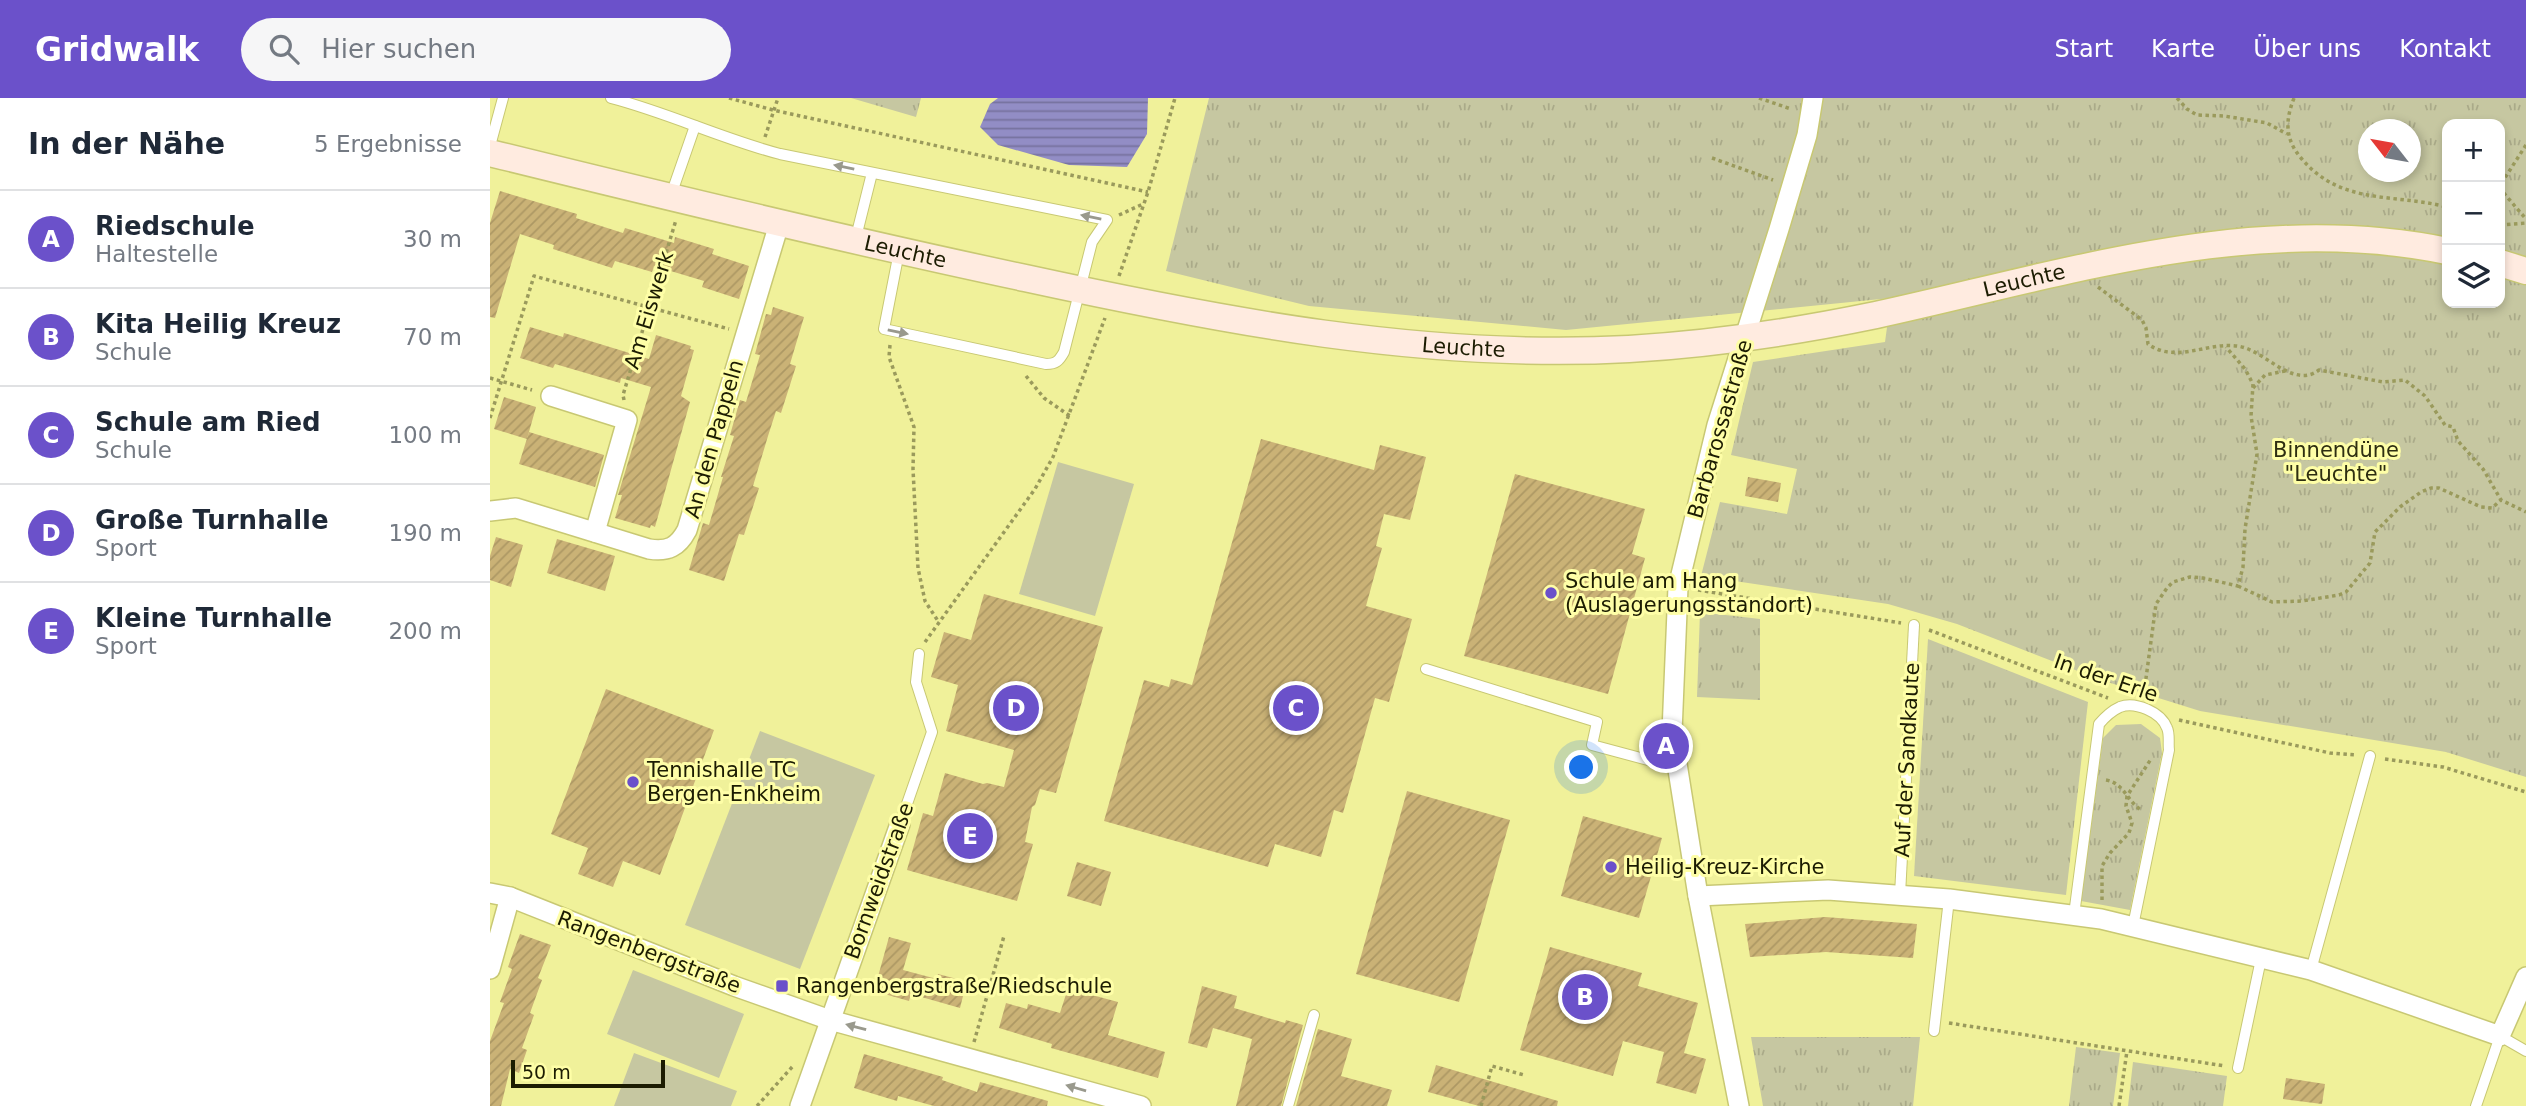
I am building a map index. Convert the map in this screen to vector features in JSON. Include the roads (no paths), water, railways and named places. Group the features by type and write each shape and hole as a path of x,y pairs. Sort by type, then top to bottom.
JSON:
{"street":[{"name":"Barbarossastraße","path":"1738,1106 1698,896 1672,732 1678,587 1717,425 1792,187 1812,106"},
{"name":"Leuchte","path":"490,153 779,224 1079,290 1226,318 1395,343 1542,350 1625,349 1744,340 1874,316 2095,264 2185,247 2242,240 2359,239 2442,250"},
{"name":"An den Pappeln","path":"490,510 516,508 662,551 669,550 683,539 779,224"},
{"path":"2505,265 2526,271"},
{"path":"551,396 627,420 595,532"},
{"name":"Bornweidstraße","path":"800,1106 900,824"},
{"path":"1698,896 1828,890 1949,899 2108,920 2311,970 2500,1036 2526,977"},
{"name":"Rangenbergstraße","path":"490,893 510,897 734,986 830,1020 1141,1106"},
{"path":"490,969 510,897"}],"lane":[{"path":"490,146 503,98"},
{"path":"611,98 650,108 761,149 1107,220 1092,242 1059,360 1054,364 884,329 900,251"},
{"path":"676,199 695,126"},
{"path":"855,241 872,173"},
{"name":"Auf der Sandkaute","path":"1900,895 1914,625"},
{"name":"Bornweidstraße","path":"900,824 932,732 916,682 919,654"},
{"path":"1426,669 1597,722 1592,745 1678,768"},
{"path":"2074,915 2099,724 2108,713 2123,706 2143,708 2157,714 2168,728 2169,750 2133,926"},
{"path":"2311,970 2370,756"},
{"path":"1934,1026 1949,899"},
{"path":"2238,1068 2261,959"},
{"path":"1288,1106 1314,1014"},
{"path":"2476,1106 2500,1036 2526,1051"}],"place":[{"name":"Schule am Hang (Auslagerungsstandort)","path":"1551,593"},
{"name":"Große Turnhalle","path":"1016,708"},
{"name":"Schule am Ried","path":"1296,708"},
{"name":"Riedschule","path":"1666,746"},
{"name":"Tennishalle TC Bergen-Enkheim","path":"633,782"},
{"name":"Kleine Turnhalle","path":"970,836"},
{"name":"Heilig-Kreuz-Kirche","path":"1611,867"},
{"name":"Rangenbergstraße/Riedschule","path":"782,986"},
{"name":"Kita Heilig Kreuz","path":"1585,997"}],"park label":[{"name":"Binnendüne \"Leuchte\"","path":"2336,462"}]}
